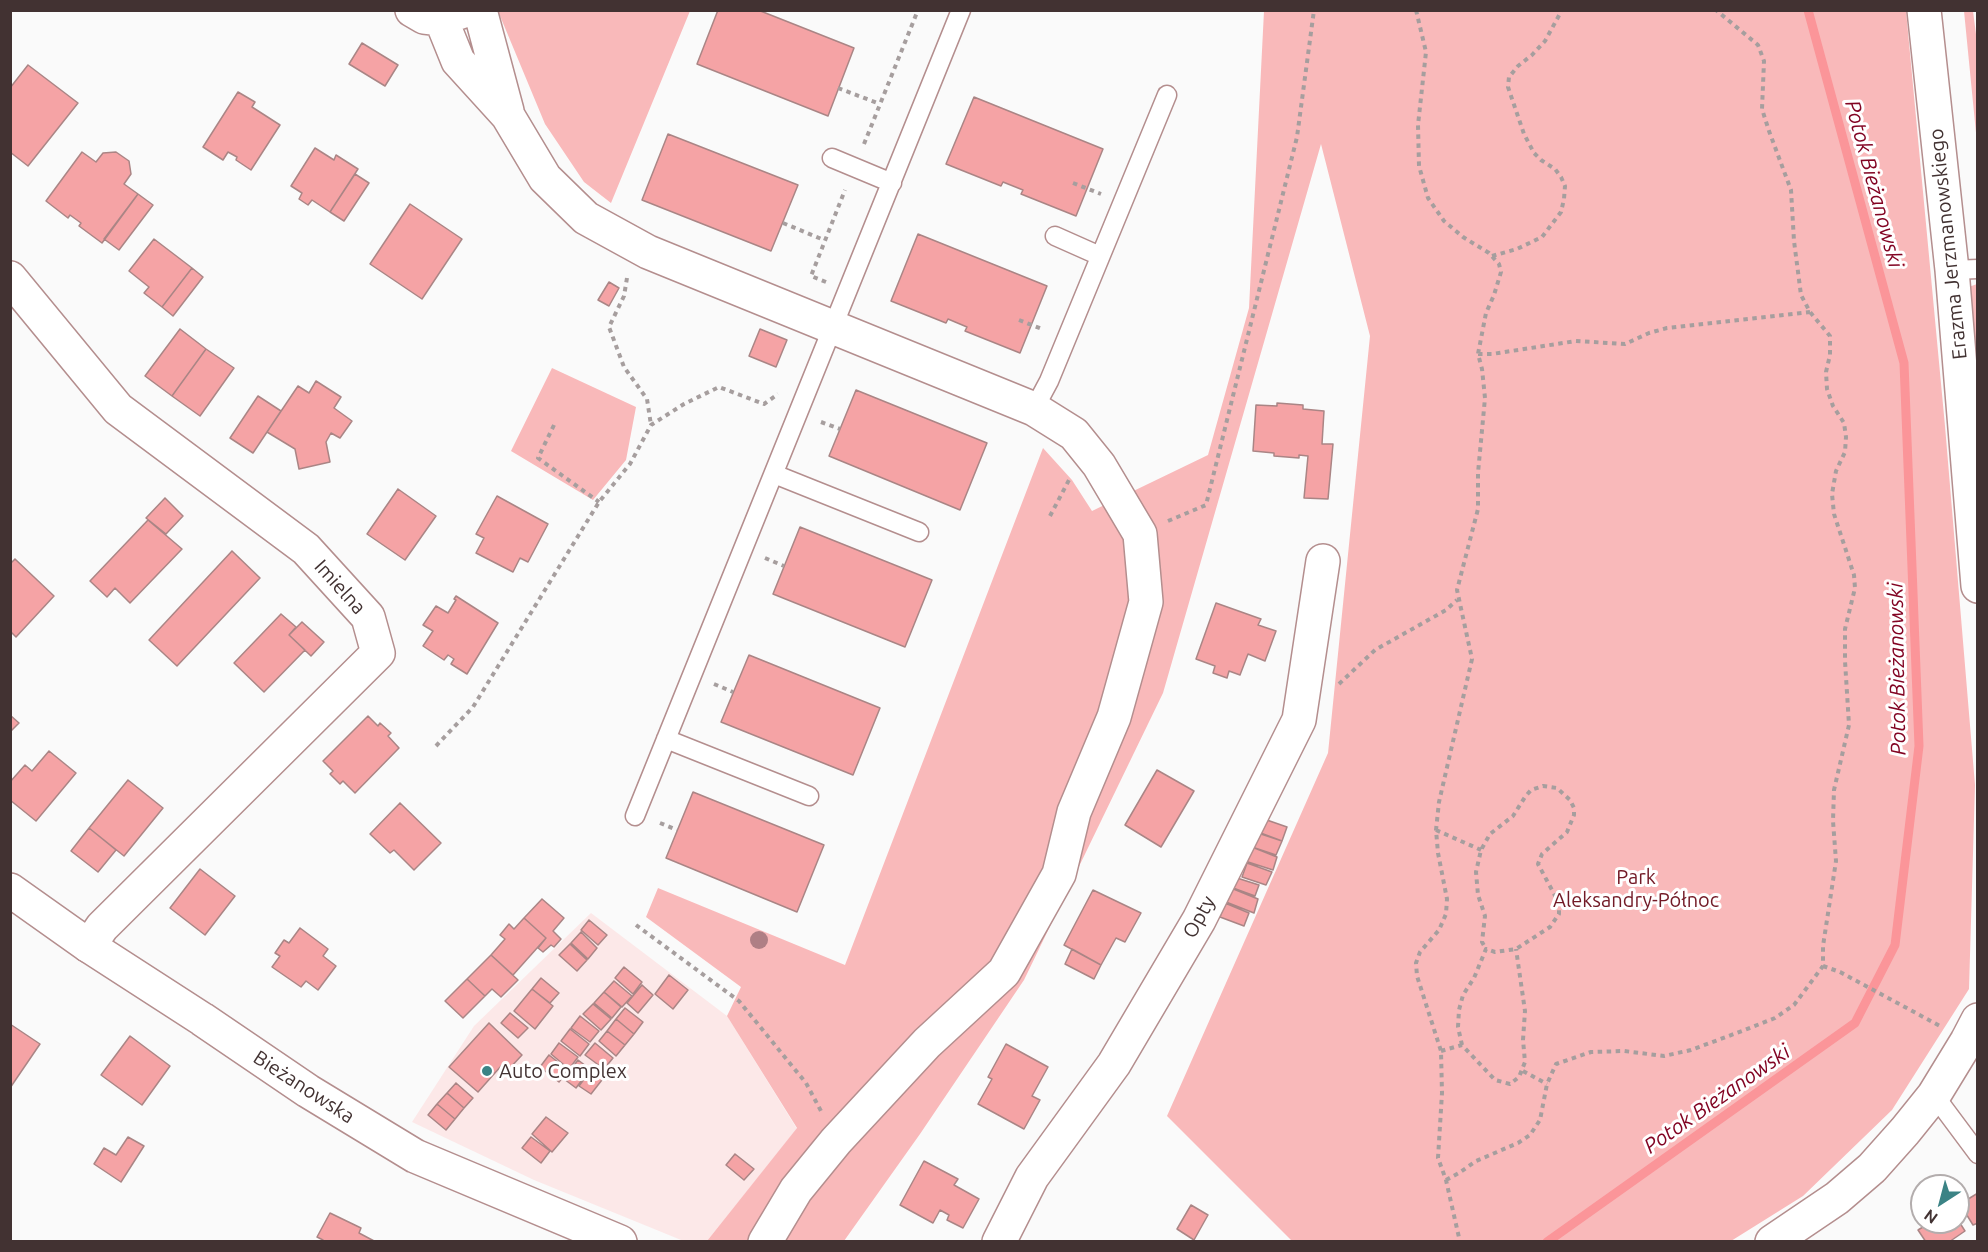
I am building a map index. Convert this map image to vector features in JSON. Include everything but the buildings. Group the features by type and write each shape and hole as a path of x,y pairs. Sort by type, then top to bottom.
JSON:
{"street":[{"path":"480,10 508,116"},
{"name":"Erazma Jerzmanowskiego","path":"1924,10 1965,270 1977,586"},
{"path":"438,13 458,61 508,116 545,178 586,218 648,252 1034,409 1074,434 1099,465 1140,534 1146,602 1114,717 1074,812 1059,874 1004,972 927,1043 836,1141 796,1190 765,1242"},
{"name":"Imielna","path":"10,278 118,409 306,549 368,617 378,653 102,927 89,946"},
{"name":"Opty","path":"999,1242 1032,1177 1113,1064 1198,920 1299,720 1323,561"},
{"name":"Bieżanowska","path":"10,890 89,946 308,1091 415,1156 620,1242"},
{"path":"1772,1242 1837,1198 1872,1168 1934,1095 1977,1020"}],"lane":[{"path":"635,816 961,10"},
{"path":"1034,409 1049,381 1167,96"},
{"path":"832,158 892,183"},
{"path":"1055,236 1100,256"},
{"path":"774,474 919,532"},
{"path":"666,739 809,796"},
{"path":"1934,1095 1977,1154"}],"path":[{"path":"1140,534 1206,505 1297,137 1314,10"},
{"path":"1416,10 1426,52 1418,125 1419,166 1428,198 1444,221 1492,256 1498,264 1500,278 1486,313 1478,354 1485,398 1478,473 1478,509 1456,590 1472,659 1440,802 1436,830 1438,854 1447,899 1446,914 1439,930 1420,952 1416,963 1420,985 1441,1051 1442,1093 1438,1158 1446,1180 1460,1242"},
{"path":"1492,256 1517,249 1542,237 1560,212 1564,199 1561,177 1555,169 1534,153 1524,134 1509,87 1509,77 1545,40 1562,10"},
{"path":"1446,1180 1476,1161 1518,1143 1530,1135 1540,1120 1547,1084 1556,1064 1591,1052 1624,1051 1664,1056 1691,1050 1774,1018 1794,1005 1823,966 1822,946 1836,861 1833,820 1834,790 1848,725 1845,629 1855,588 1854,575 1834,514 1832,494 1836,471 1845,452 1846,436 1844,423 1833,406 1827,389 1826,372 1830,355 1830,336 1810,312 1801,295 1791,190 1762,109 1764,61 1758,45 1716,10"},
{"path":"838,88 880,104"},
{"path":"1074,183 1087,188"},
{"path":"783,223 824,240"},
{"path":"627,277 624,296 609,327 624,367 646,399 651,425"},
{"path":"1478,354 1576,341 1625,344 1667,328 1810,312"},
{"path":"1019,320 1032,325"},
{"path":"436,746 473,707 598,501 630,464 651,425 684,404 719,387 764,404"},
{"path":"815,419 840,429"},
{"path":"554,425 538,458 598,501"},
{"path":"1050,516 1070,478"},
{"path":"761,556 784,566"},
{"path":"1337,686 1375,650 1446,610 1457,600"},
{"path":"711,682 733,692"},
{"path":"1551,786 1564,793 1570,800 1574,808 1572,823 1567,832 1542,854 1538,864 1558,903 1558,914 1550,927 1516,949 1495,952 1486,949 1482,942 1485,916 1478,895 1476,872 1481,850 1490,834 1513,816 1531,790 1551,786"},
{"path":"1436,830 1481,850"},
{"path":"636,925 739,1001 806,1083 825,1119"},
{"path":"1486,949 1474,978 1463,995 1458,1026 1462,1045 1495,1080 1510,1084 1522,1071 1525,1062 1522,1040 1525,1011 1516,949"},
{"path":"1823,966 1840,972 1921,1017"},
{"path":"1441,1051 1462,1045"},
{"path":"1522,1071 1547,1084"}],"shaded area":[{"path":"591,913 727,1016 797,1129 707,1241 686,1242 534,1180 412,1122 474,1026"}],"green space":[{"path":"498,11 690,11 611,203 584,182 545,124"},
{"name":"Park Aleksandry-Północ","path":"1264,11 1906,11 1945,426 1975,785 1969,989 1892,1110 1803,1196 1731,1241 1292,1241 1167,1116 1328,753 1370,336 1321,144 1163,693 1024,980 920,1134 844,1241 707,1241 797,1128 727,1016 741,987 646,917 658,888 845,965 1043,448 1072,480 1092,511 1208,455 1249,308"},
{"path":"1964,11 1973,11 1977,42 1977,143"},
{"path":"1977,284 1977,425 1966,288"},
{"path":"552,368 636,407 626,460 593,500 511,451"}],"waterway":[{"name":"Potok Bieżanowski","path":"1547,1242 1855,1023 1895,945 1919,746 1904,363 1808,10"}],"place":[{"name":"Auto Complex","path":"487,1071"}]}
